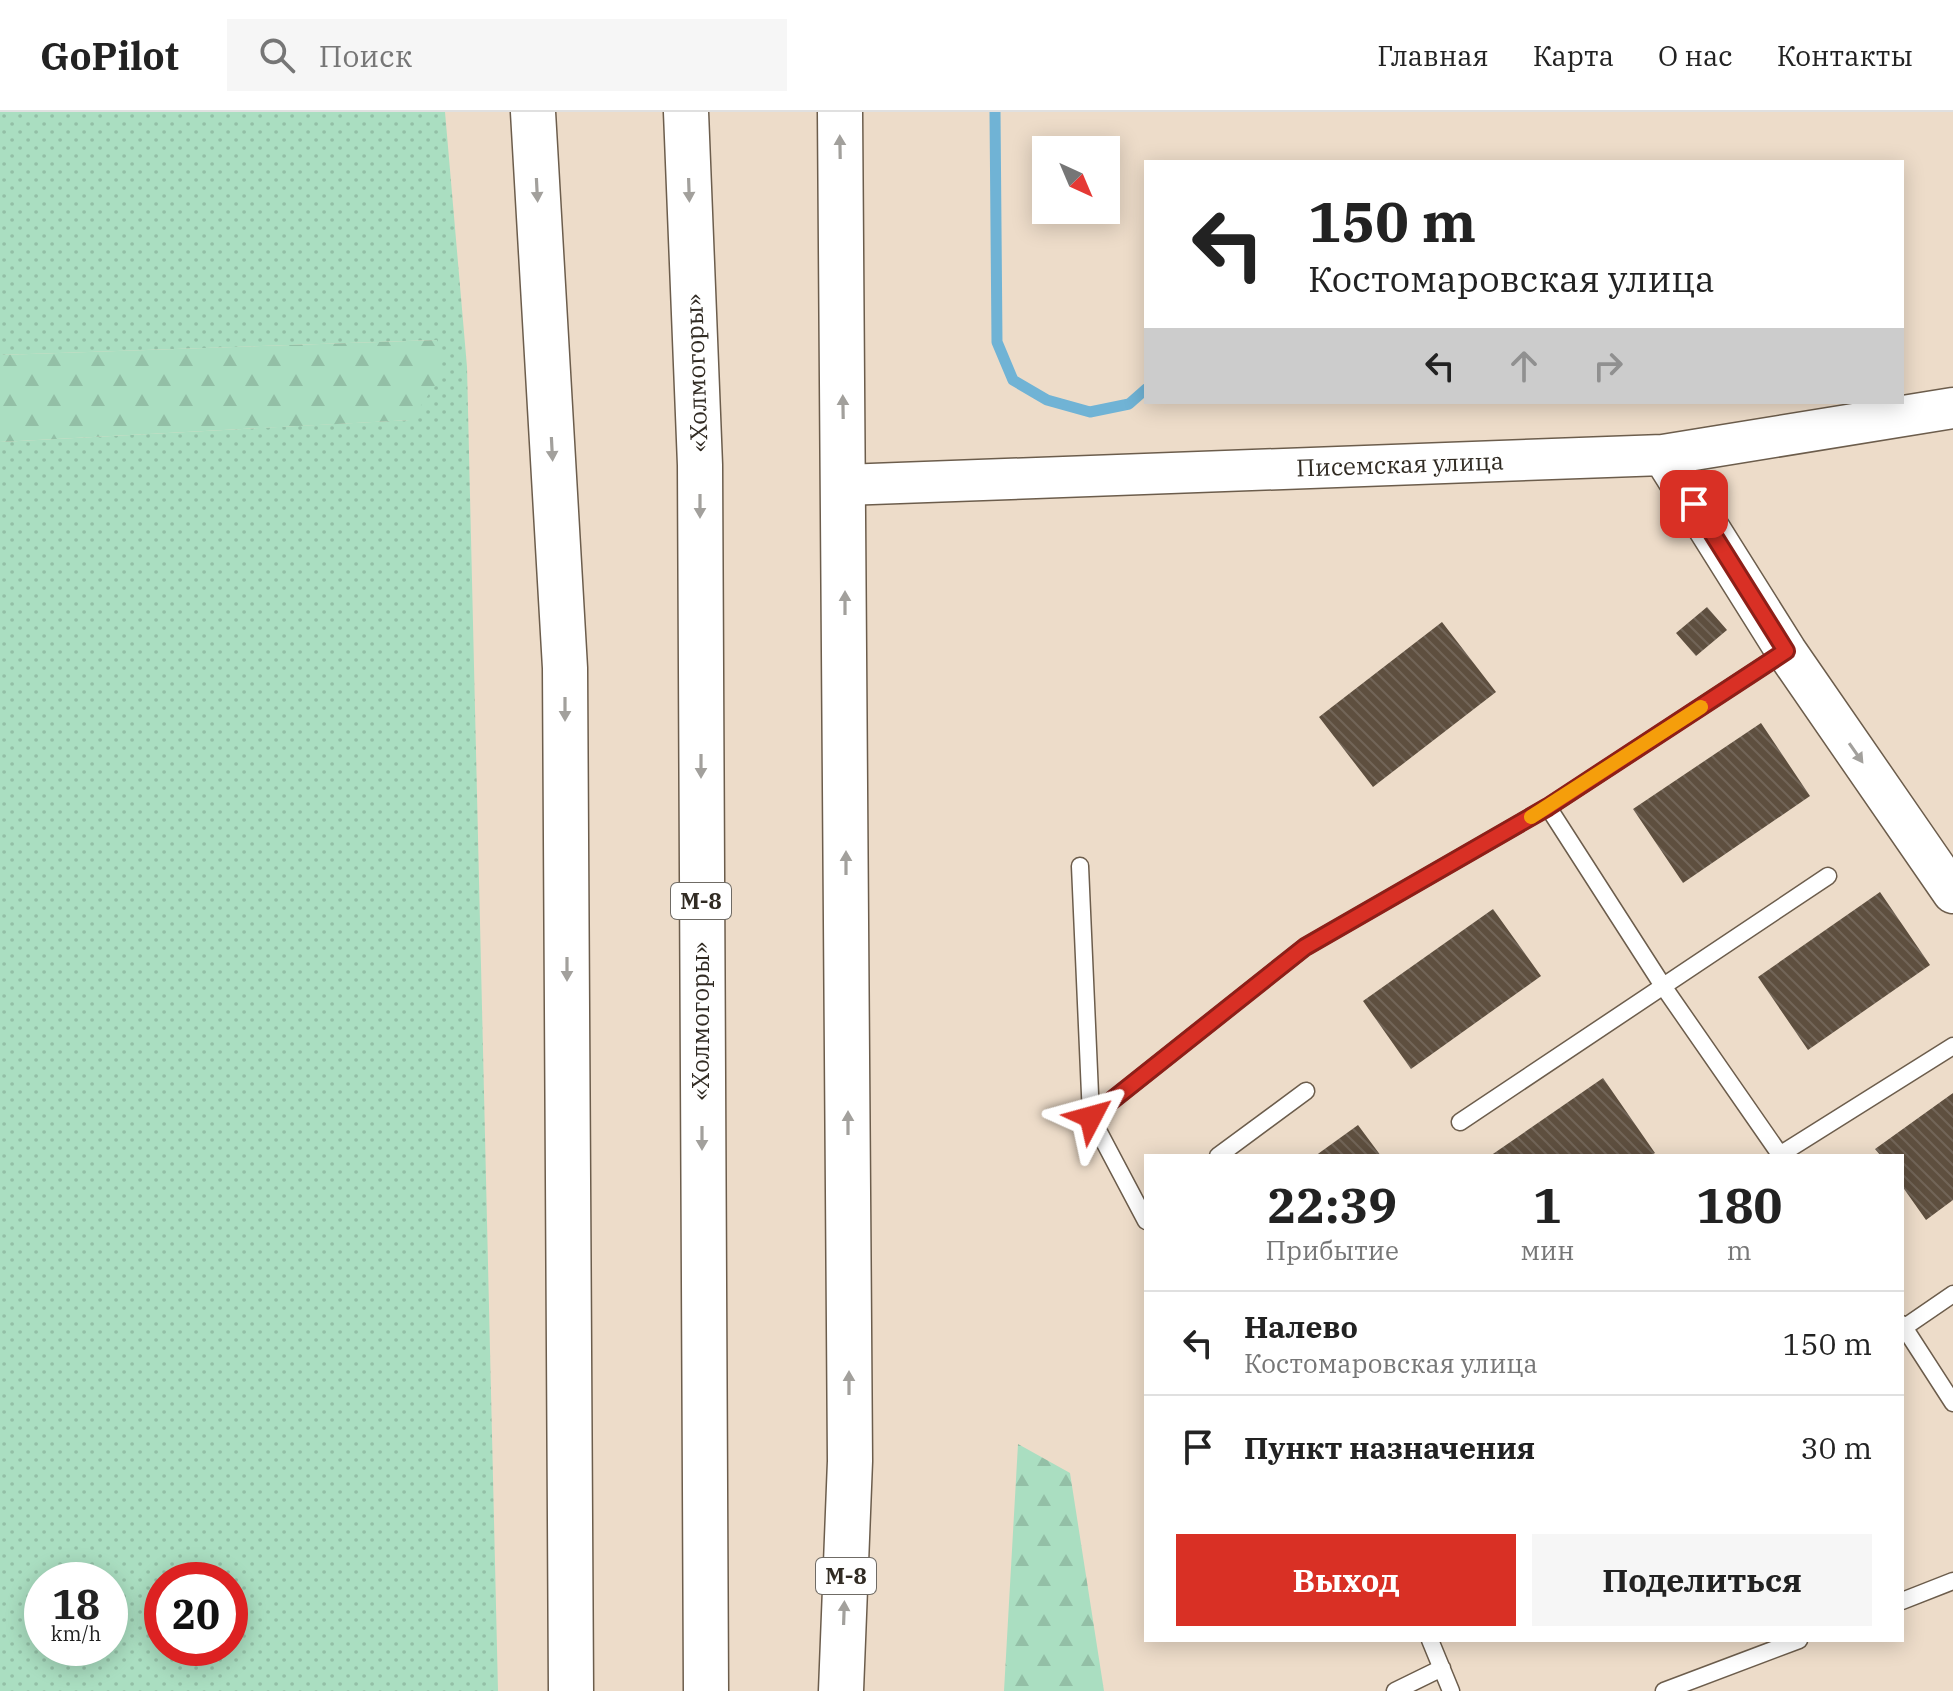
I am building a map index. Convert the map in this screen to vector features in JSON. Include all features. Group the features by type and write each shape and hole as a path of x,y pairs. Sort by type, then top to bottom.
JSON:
{"main road":[{"path":"533,112 565,668 571,1691"},
{"name":"«Холмогоры»","path":"686,112 700,465 706,1691"},
{"name":"М-8","path":"840,112 850,1461 841,1691"}],"street":[{"name":"Писемская улица","path":"844,485 1663,455 1953,408"},
{"path":"1663,455 1786,651 1953,893"}],"lane":[{"path":"1091,1117 1305,947 1548,807 1786,651"},
{"path":"1548,807 1663,986 1779,1154"},
{"path":"1080,866 1091,1117 1144,1215"},
{"path":"1460,1122 1828,876"},
{"path":"1783,1154 1953,1046"},
{"path":"1221,1154 1306,1091"},
{"path":"1904,1326 1953,1294"},
{"path":"1904,1329 1953,1403"},
{"path":"1904,1600 1953,1581"},
{"path":"1431,1642 1451,1691"},
{"path":"1664,1691 1794,1642"},
{"path":"1395,1691 1442,1668"}],"green space":[{"path":"0,112 445,112 467,367 498,1691 0,1691 0,442 410,420 436,340 0,355"},
{"path":"437,340 440,378 411,420 0,442 0,355"},
{"path":"1018,1444 1070,1473 1104,1691 1004,1691"}],"building":[{"path":"1707,607 1727,630 1696,656 1676,633"},
{"path":"1442,622 1496,692 1373,787 1319,717"},
{"path":"1761,723 1810,796 1683,883 1633,809"},
{"path":"1880,892 1930,965 1808,1050 1758,977"},
{"path":"1493,909 1541,976 1411,1069 1363,1001"},
{"path":"1603,1078 1655,1153 1653,1154 1493,1154"},
{"path":"1953,1093 1953,1200 1926,1220 1904,1189 1904,1154 1879,1154 1875,1149"},
{"path":"1358,1125 1380,1154 1318,1154"}],"waterway":[{"path":"995,112 997,342 1013,380 1047,400 1090,412 1129,404 1144,391"}],"slow traffic":[{"path":"1531,817 1701,707"}],"route":[{"path":"1091,1117 1305,947 1548,807 1786,651 1694,504"}]}
